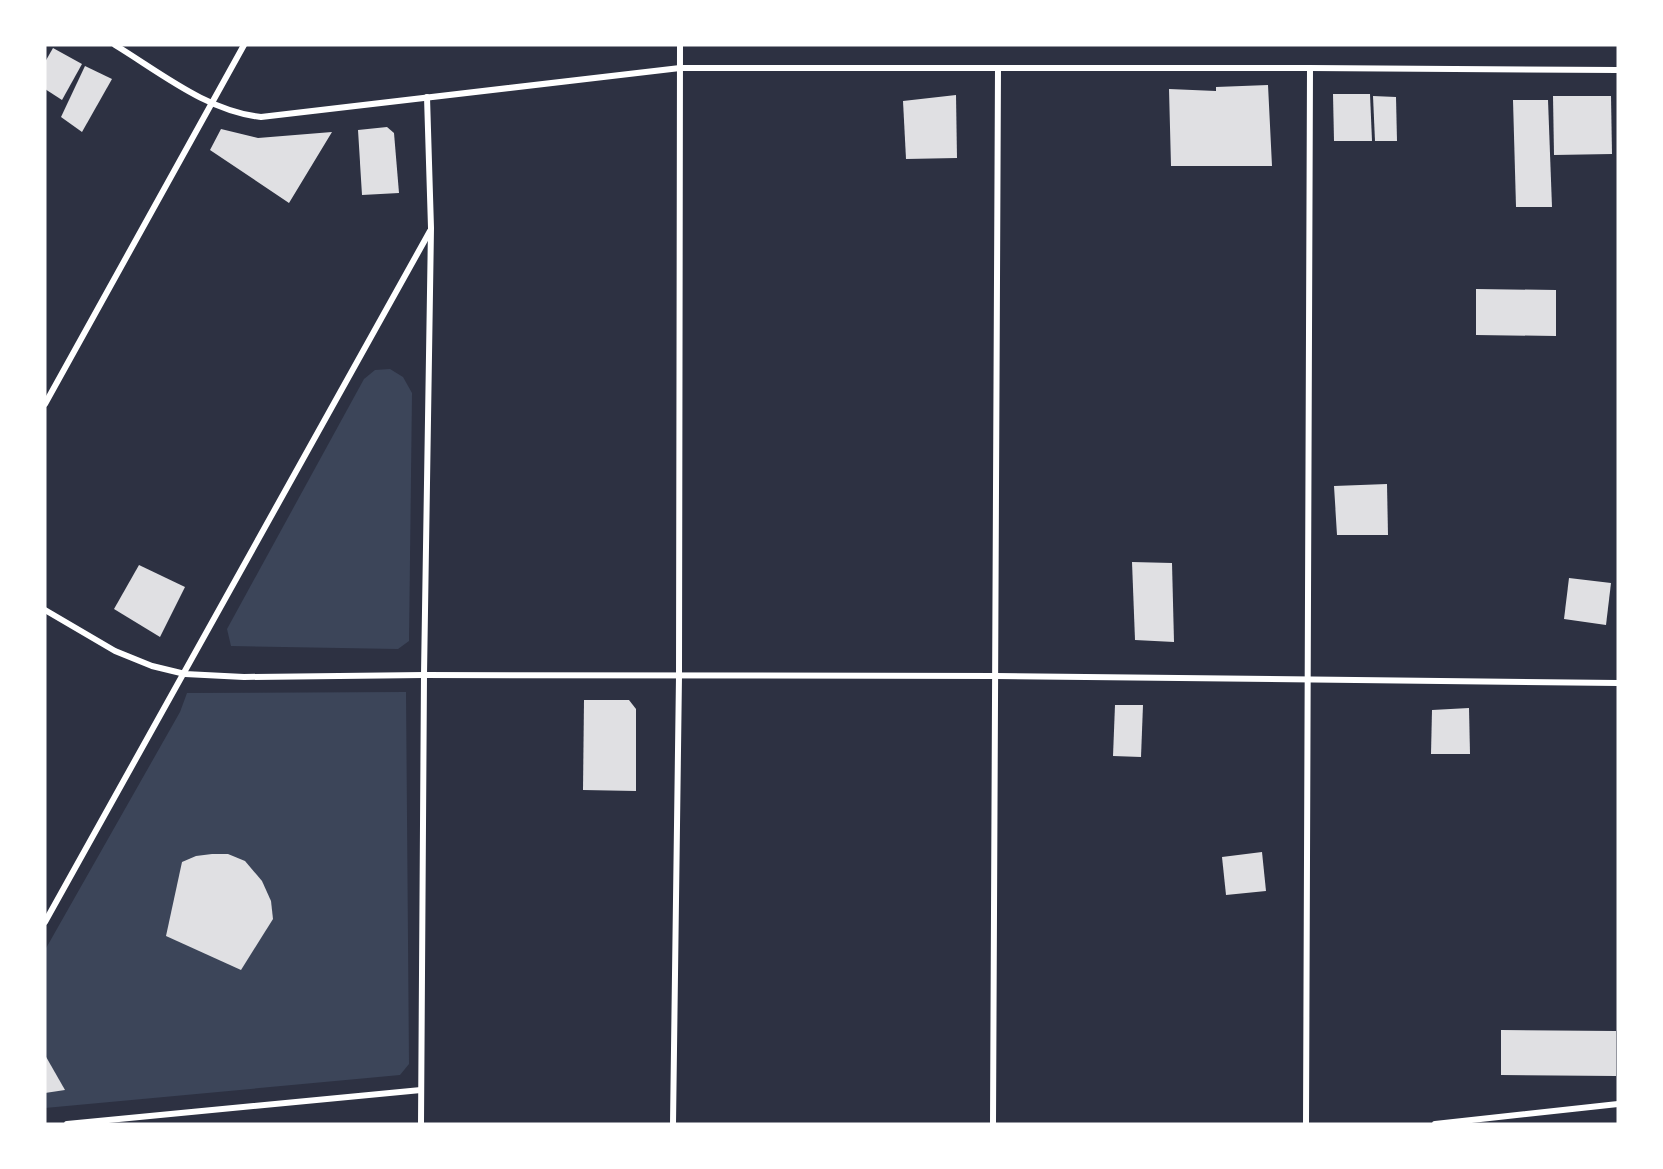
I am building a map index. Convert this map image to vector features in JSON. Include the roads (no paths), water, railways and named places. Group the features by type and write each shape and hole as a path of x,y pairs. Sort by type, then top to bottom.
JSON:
{"street":[{"path":"115,45 212,104 241,115 261,117 680,68 1618,70"},
{"path":"45,404 244,45"},
{"path":"673,1124 679,676 680,45"},
{"path":"993,1124 998,68"},
{"path":"1306,1124 1311,68"},
{"path":"421,1124 424,675 431,228 427,97"},
{"path":"45,922 185,674 431,228"},
{"path":"45,610 115,651 153,666 185,674 244,677 996,676 1618,682"},
{"path":"67,1124 421,1090"},
{"path":"1435,1124 1618,1104"}]}
